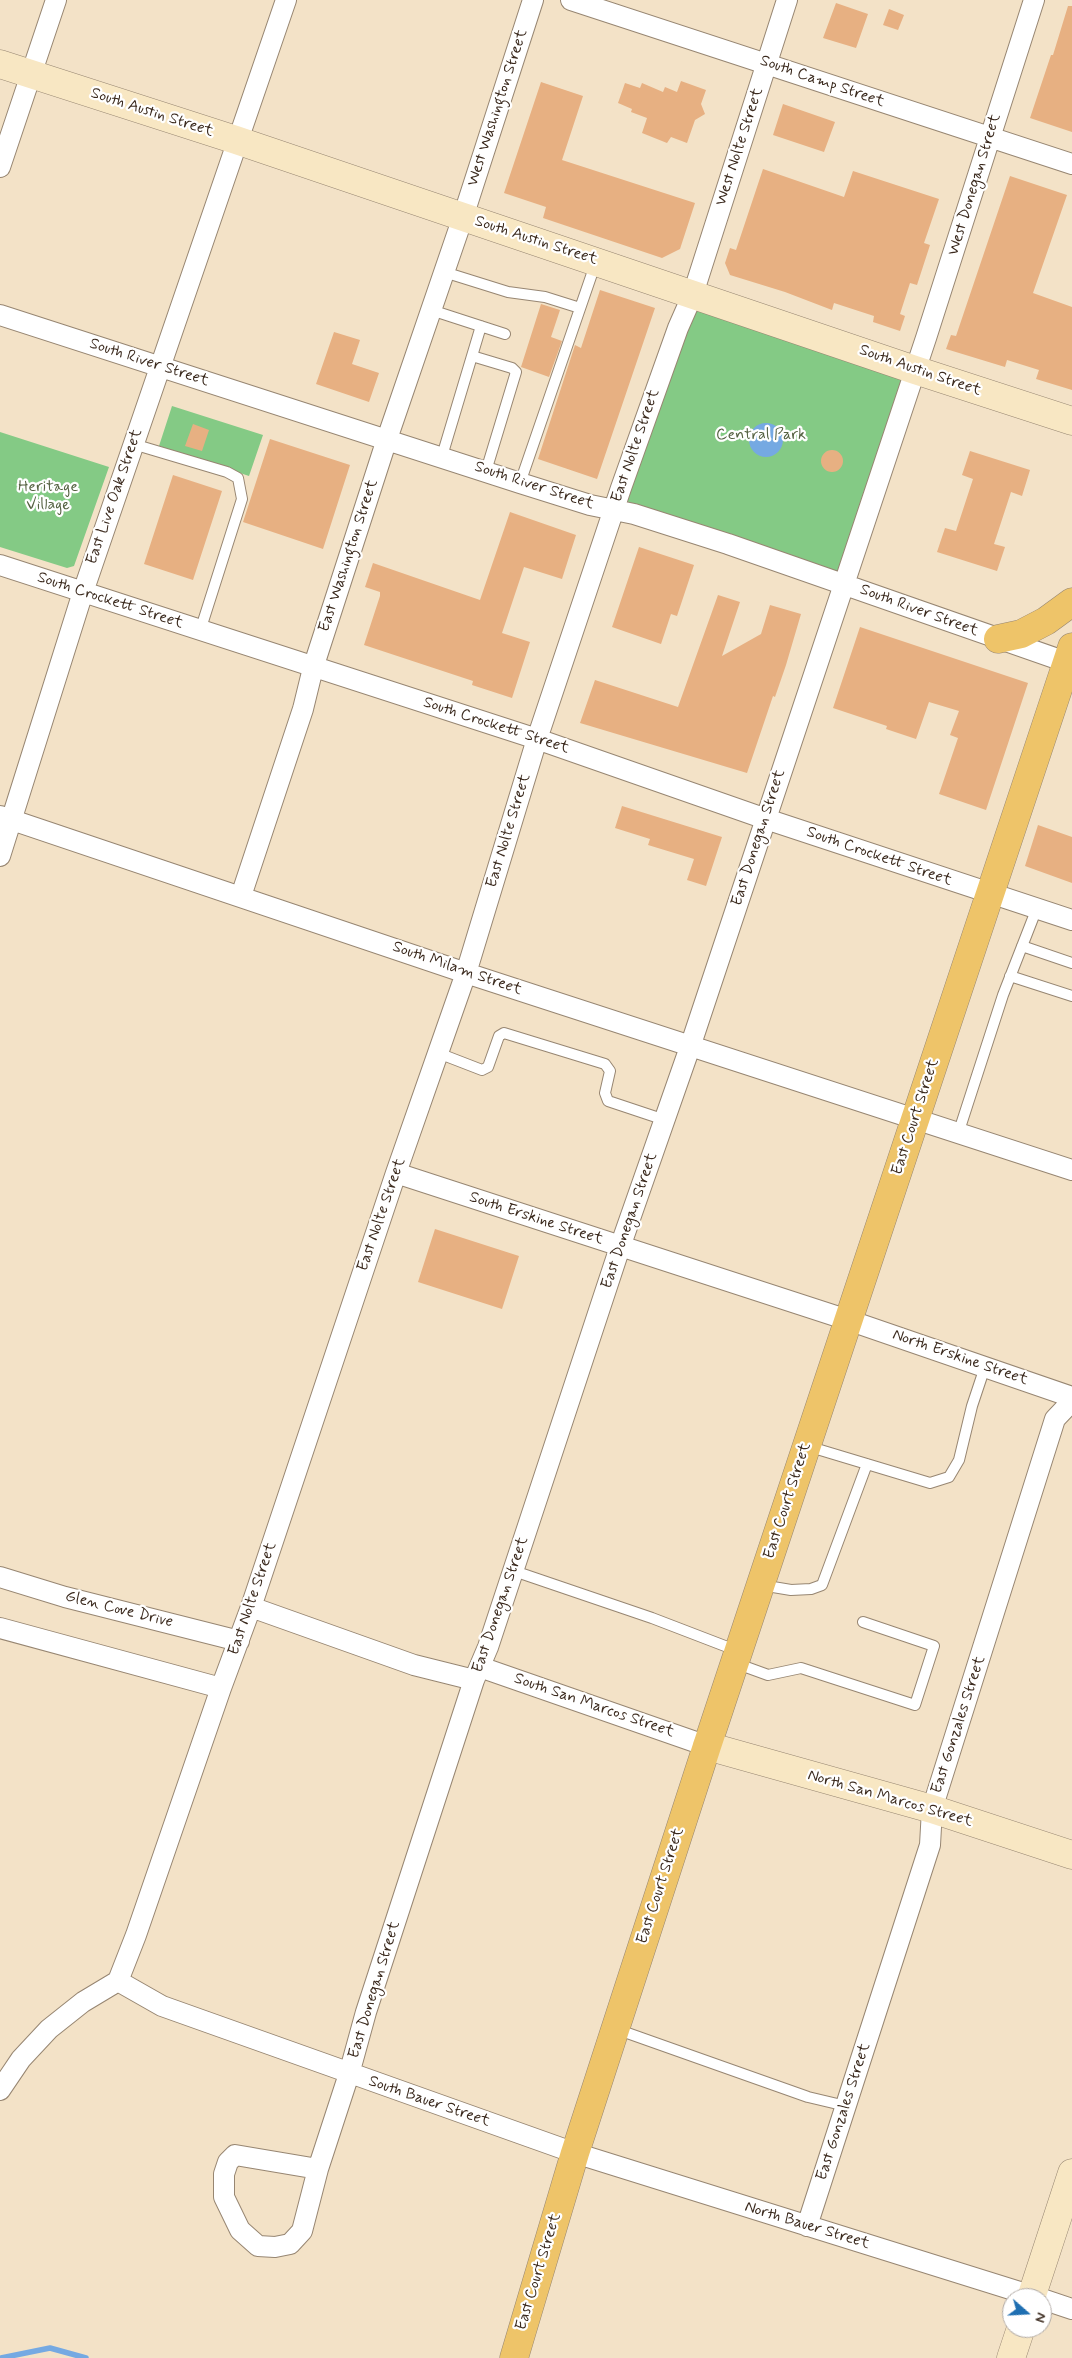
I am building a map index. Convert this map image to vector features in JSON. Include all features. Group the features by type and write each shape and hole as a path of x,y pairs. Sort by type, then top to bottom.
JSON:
{"main road":[{"name":"South Austin Street","path":"0,64 236,140 915,370 1072,421"},
{"path":"998,639 1020,634 1046,621 1072,602"},
{"name":"East Court Street","path":"514,2358 575,2153 736,1657 989,893 1070,658"},
{"name":"North San Marcos Street","path":"707,1746 932,1809 1072,1855"},
{"path":"1039,2288 1072,2173"},
{"path":"1011,2358 1018,2338"}],"street":[{"path":"0,167 56,0"},
{"name":"East Live Oak Street","path":"0,856 7,818 236,140 286,0"},
{"name":"West Washington Street","path":"463,217 533,0"},
{"name":"South Camp Street","path":"571,0 1072,164"},
{"name":"West Nolte Street","path":"693,294 787,0"},
{"name":"West Donegan Street","path":"915,370 1034,0"},
{"name":"East Washington Street","path":"241,896 303,709 313,668 387,439 463,217"},
{"name":"East Nolte Street","path":"118,1982 251,1607 396,1173 466,973 537,739 613,511 678,328 693,294"},
{"name":"South River Street","path":"0,315 442,456 520,483 613,511 652,520 844,584 998,639 1070,658"},
{"name":"East Donegan Street","path":"318,2169 349,2074 366,2012 477,1674 514,1571 620,1247 690,1047 915,370"},
{"name":"South Crockett Street","path":"0,565 313,668 537,739 766,819 1072,920"},
{"name":"South Milam Street","path":"7,818 466,973 1072,1170"},
{"name":"South Erskine Street","path":"396,1173 848,1320"},
{"name":"North Erskine Street","path":"848,1320 1072,1397"},
{"name":"East Gonzales Street","path":"807,2226 930,1845 932,1809 1055,1419 1072,1401"},
{"name":"Glen Cove Drive","path":"0,1577 66,1597 239,1641"},
{"name":"South San Marcos Street","path":"251,1607 414,1665 477,1674 707,1746"},
{"path":"0,1628 221,1688"},
{"path":"0,2090 21,2059 49,2029 83,2002 118,1982"},
{"name":"South Bauer Street","path":"118,1982 162,2006 575,2153"},
{"name":"North Bauer Street","path":"575,2153 1004,2288"},
{"path":"235,2155 318,2169 302,2232 290,2244 275,2247 258,2246 240,2230 224,2197 224,2174 228,2162 235,2155"},
{"name":"North Bauer Street","path":"1052,2303 1072,2309"}],"lane":[{"path":"520,483 596,261"},
{"path":"444,272 508,292 545,297 580,308"},
{"path":"431,310 505,334"},
{"path":"442,456 481,326"},
{"path":"472,356 512,368 516,372 486,471"},
{"path":"133,444 227,472 238,478 242,500 200,631"},
{"path":"958,1134 1010,976 1037,908"},
{"path":"1022,946 1072,963"},
{"path":"1010,976 1072,996"},
{"path":"438,1054 482,1070 488,1067 499,1036 504,1033 605,1064 610,1071 605,1093 608,1101 665,1120"},
{"path":"806,1446 930,1483 949,1478 959,1460 972,1406 985,1367"},
{"path":"760,1585 791,1590 812,1589 822,1585 867,1464"},
{"path":"514,1571 652,1618 736,1657 768,1675 801,1668 914,1704 934,1646 863,1622"},
{"path":"615,2029 808,2097 846,2106"}],"green space":[{"name":"Central Park","path":"693,294 915,370 844,584 613,511"},
{"path":"172,406 263,435 249,476 159,446"},
{"name":"Heritage Village","path":"0,432 109,467 74,566 67,568 0,547"}],"water":[{"path":"766,423 773,424 778,428 782,433 782,447 778,452 773,456 766,457 759,456 754,452 750,447 749,440 750,433 754,428 759,424"}],"building":[{"path":"836,3 868,14 856,48 823,38"},
{"path":"1068,6 1072,6 1072,132 1030,118 1051,55 1053,55"},
{"path":"889,9 904,15 898,30 883,25"},
{"path":"681,81 706,90 701,104 705,114 695,120 687,143 671,137 667,143 642,133 647,118 631,112 632,109 618,103 625,83 640,88 642,83 663,92 665,87 677,92"},
{"path":"541,82 583,96 562,160 695,203 680,249 662,258 543,218 546,207 504,193"},
{"path":"783,104 835,122 824,152 773,135"},
{"path":"763,169 844,197 853,171 939,199 924,243 930,245 917,285 910,283 900,314 905,316 900,331 873,322 874,316 834,303 832,310 785,292 730,275 725,263 730,248 736,250"},
{"path":"1010,176 1067,195 1033,293 1072,307 1072,390 1036,379 1039,370 1007,360 1005,367 946,349 951,335 956,336"},
{"path":"600,290 655,308 597,479 538,459 575,345 581,348"},
{"path":"541,304 560,310 551,337 562,341 549,377 521,367"},
{"path":"334,332 360,340 352,364 379,373 369,402 316,384"},
{"path":"193,424 209,430 202,451 185,446"},
{"path":"270,439 350,465 323,549 243,522"},
{"path":"832,450 842,457 843,461 836,471 832,472 822,465 821,461 828,451"},
{"path":"970,451 1030,470 1022,496 1011,492 994,544 1005,547 997,571 937,552 945,528 956,531 973,479 962,475"},
{"path":"173,475 222,491 193,580 144,564"},
{"path":"510,512 576,535 562,579 524,567 502,633 530,642 512,698 472,685 473,681 364,645 380,596 380,592 365,587 373,563 480,600"},
{"path":"639,547 694,565 677,616 671,614 661,644 612,627"},
{"path":"718,595 740,602 722,656 761,634 770,605 801,614 786,665 775,697 773,696 747,773 580,723 595,680 678,707"},
{"path":"860,627 1028,683 986,810 939,794 958,738 950,735 959,711 929,702 916,739 886,729 887,726 833,708"},
{"path":"622,806 722,837 706,886 687,880 694,859 648,845 650,839 615,828"},
{"path":"1038,825 1072,837 1072,883 1025,866"},
{"path":"435,1229 519,1256 502,1309 418,1282"}],"waterway":[{"path":"1,2358 50,2348 86,2358"}]}
